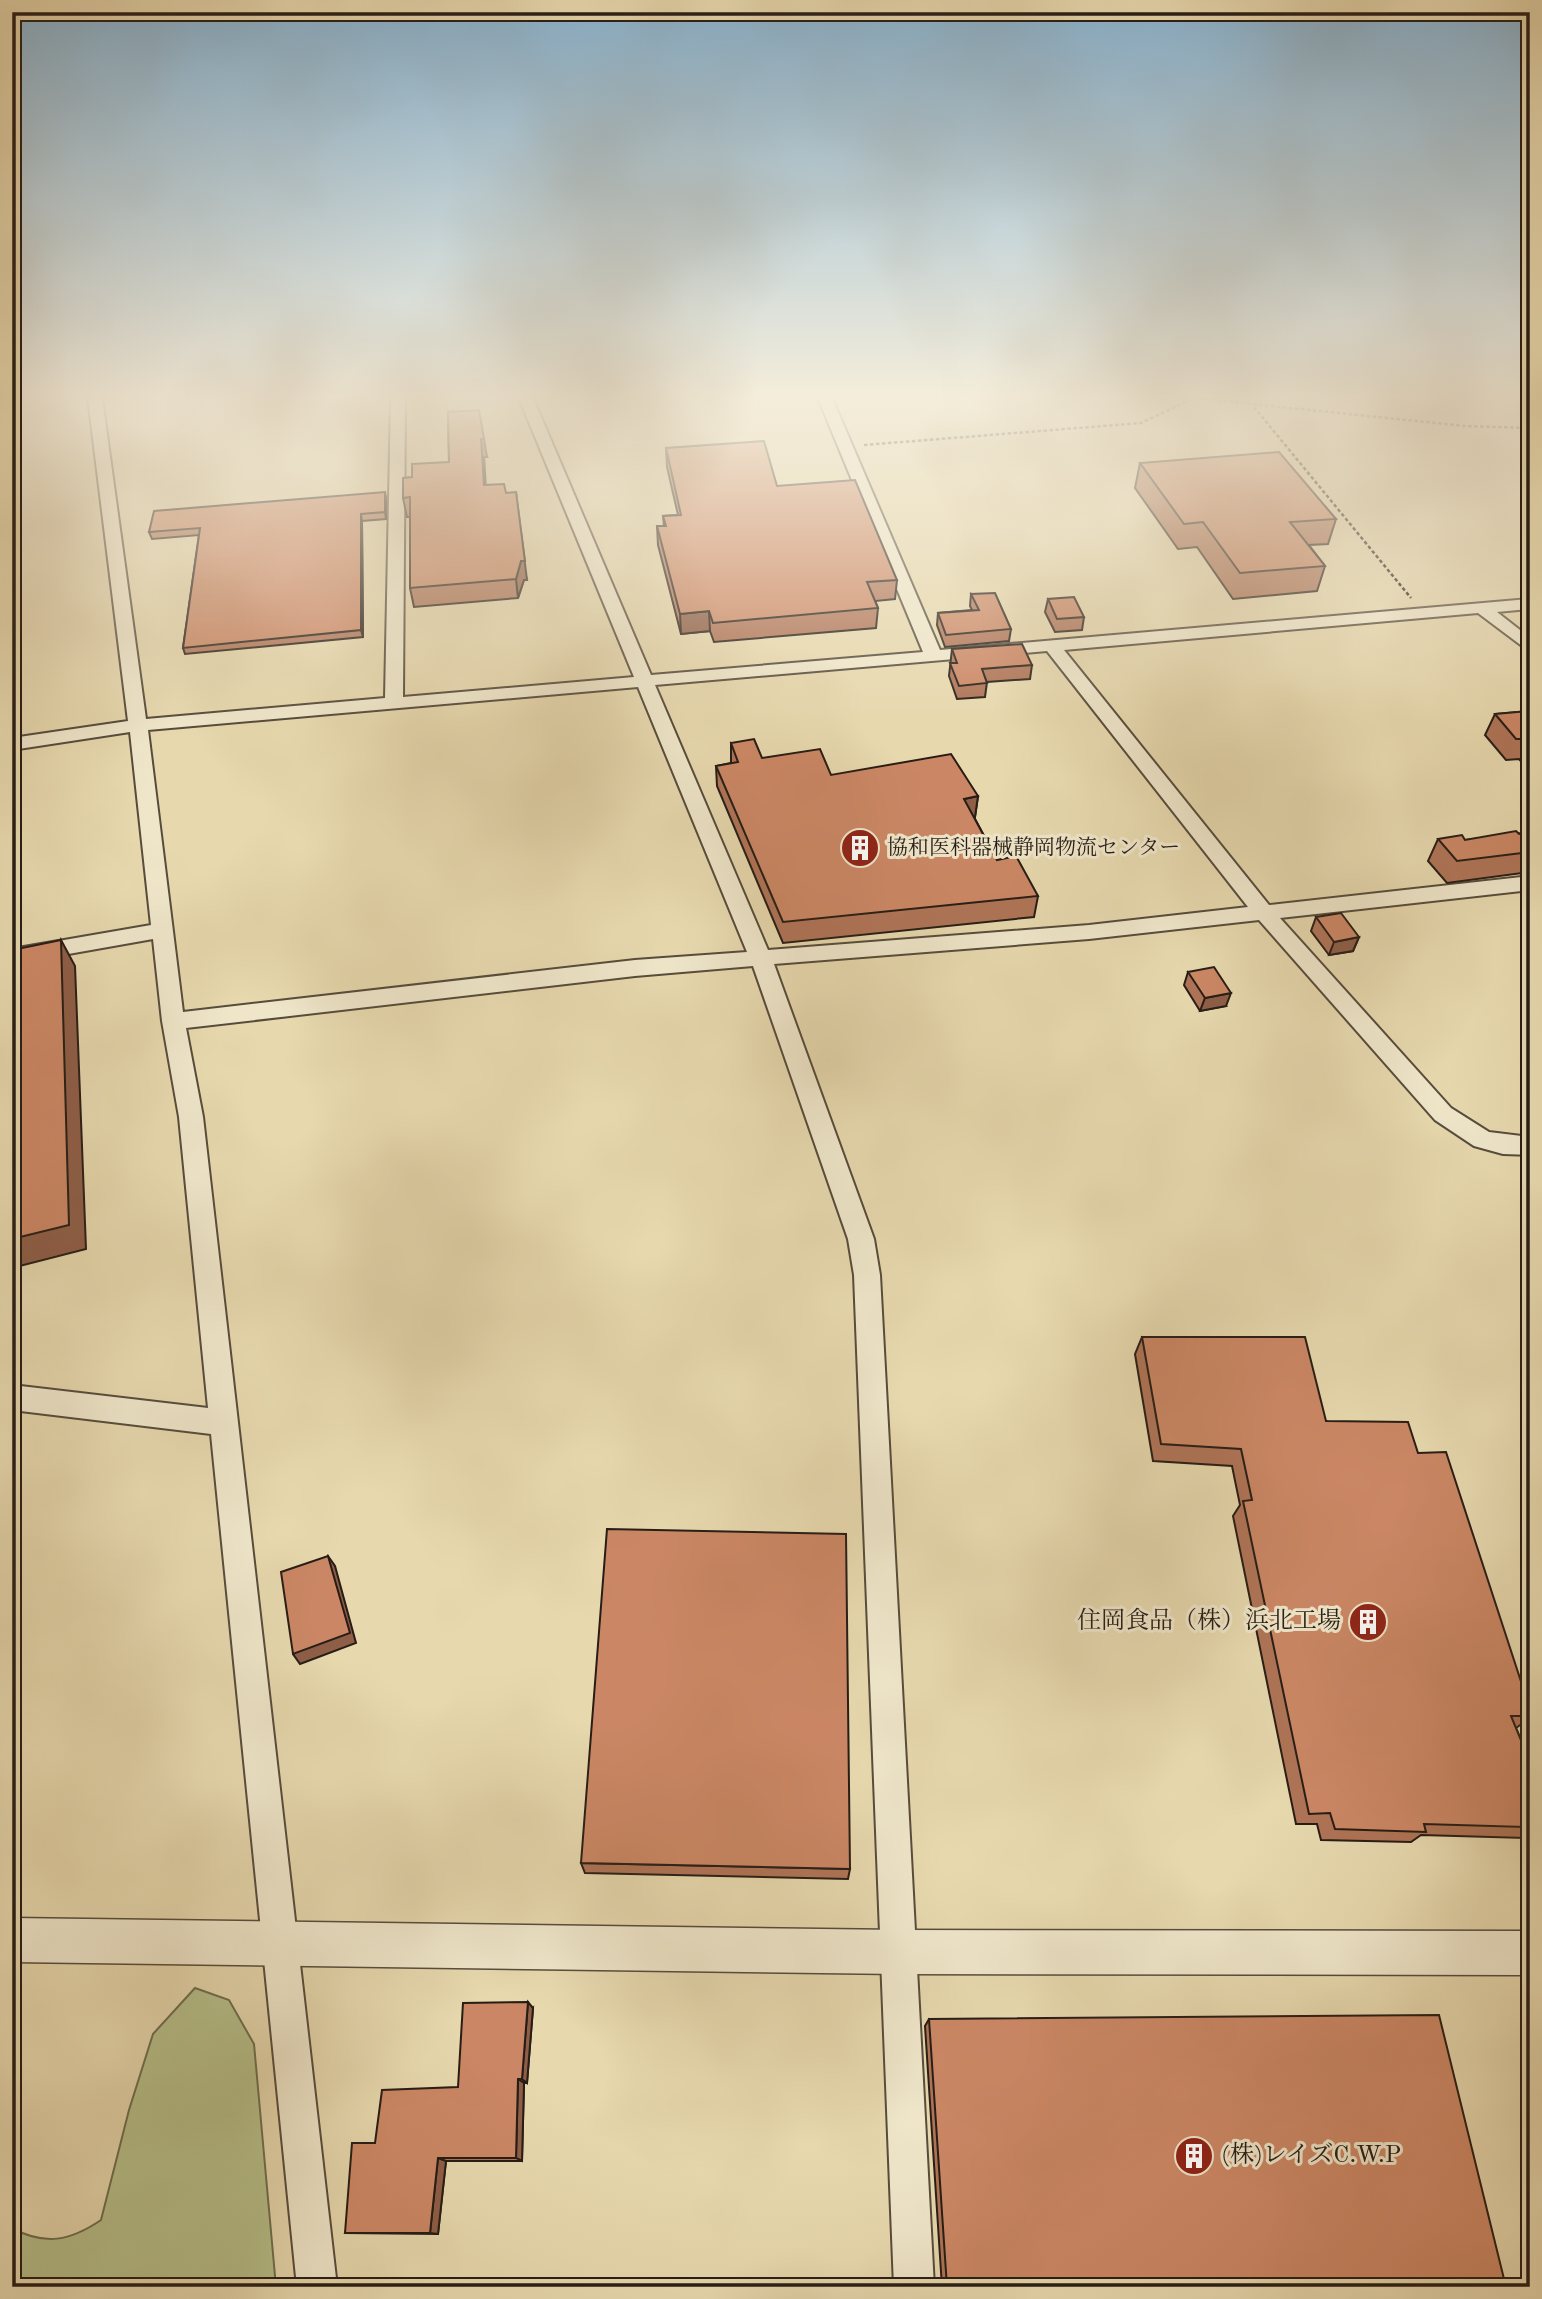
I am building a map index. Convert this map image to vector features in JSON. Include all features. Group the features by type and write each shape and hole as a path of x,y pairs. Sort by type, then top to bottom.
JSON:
{"street":[{"path":"108,505 173,1021 191,1117 317,2287"},
{"path":"394,703 397,505"},
{"path":"571,505 761,958 861,1240 867,1275 876,1411 914,2287"},
{"path":"872,505 934,657"},
{"path":"12,744 138,725 1530,604"},
{"path":"1482,608 1530,647"},
{"path":"1052,646 1265,914 1443,1114 1469,1135 1488,1143 1530,1146"},
{"path":"173,1021 621,970 1075,933 1530,883"},
{"path":"12,957 163,930"},
{"path":"12,1397 225,1423"},
{"path":"12,1940 900,1952 1530,1953"}],"path":[{"path":"1336,505 1424,613"}],"green space":[{"path":"195,1988 229,2000 254,2044 276,2287 12,2287 12,2228 35,2237 57,2239 79,2233 101,2220 129,2110 153,2034"}],"building":[{"path":"223,505 385,505 385,512 361,514 361,630 183,648 200,528 149,532 154,511"},
{"path":"410,505 518,505 525,561 521,561 516,579 410,588"},
{"path":"679,505 866,505 897,580 867,582 878,608 713,623 709,611 680,614 657,526 666,526 663,516 681,515"},
{"path":"1171,505 1324,505 1336,519 1290,522 1325,566 1240,573 1203,522 1184,524"},
{"path":"995,593 1011,629 946,635 938,613 979,610 971,594"},
{"path":"1074,597 1084,617 1057,619 1048,599"},
{"path":"1022,644 1032,665 982,669 987,683 959,686 950,663 957,663 952,649"},
{"path":"1530,711 1530,739 1516,739 1495,714"},
{"name":"協和医科器械静岡物流センター","path":"754,739 762,758 820,749 831,775 951,754 978,796 964,799 997,860 1016,856 1038,896 783,922 716,766 738,762 731,743"},
{"path":"1516,831 1519,834 1530,832 1530,852 1457,861 1438,839 1462,835 1465,840"},
{"path":"1341,913 1359,937 1334,942 1316,917"},
{"path":"61,940 69,1225 12,1239 12,950"},
{"path":"1214,967 1231,993 1205,998 1188,972"},
{"name":"住岡食品（株）浜北工場","path":"1142,1337 1305,1337 1326,1421 1408,1422 1418,1453 1446,1452 1530,1709 1530,1716 1511,1716 1530,1762 1530,1827 1424,1824 1426,1832 1335,1829 1330,1813 1309,1814 1243,1501 1252,1500 1241,1449 1161,1444"},
{"path":"607,1529 846,1534 850,1869 581,1863"},
{"path":"328,1556 350,1633 293,1654 281,1572"},
{"path":"528,2002 522,2079 518,2079 516,2158 438,2158 430,2233 345,2233 352,2143 375,2143 382,2090 458,2087 463,2003"},
{"name":"(株)レイズC.W.P","path":"1439,2015 1506,2287 947,2287 929,2019"}],"place":[{"name":"協和医科器械静岡物流センター","path":"860,848"},
{"name":"住岡食品（株）浜北工場","path":"1368,1622"},
{"name":"(株)レイズC.W.P","path":"1194,2156"}]}
